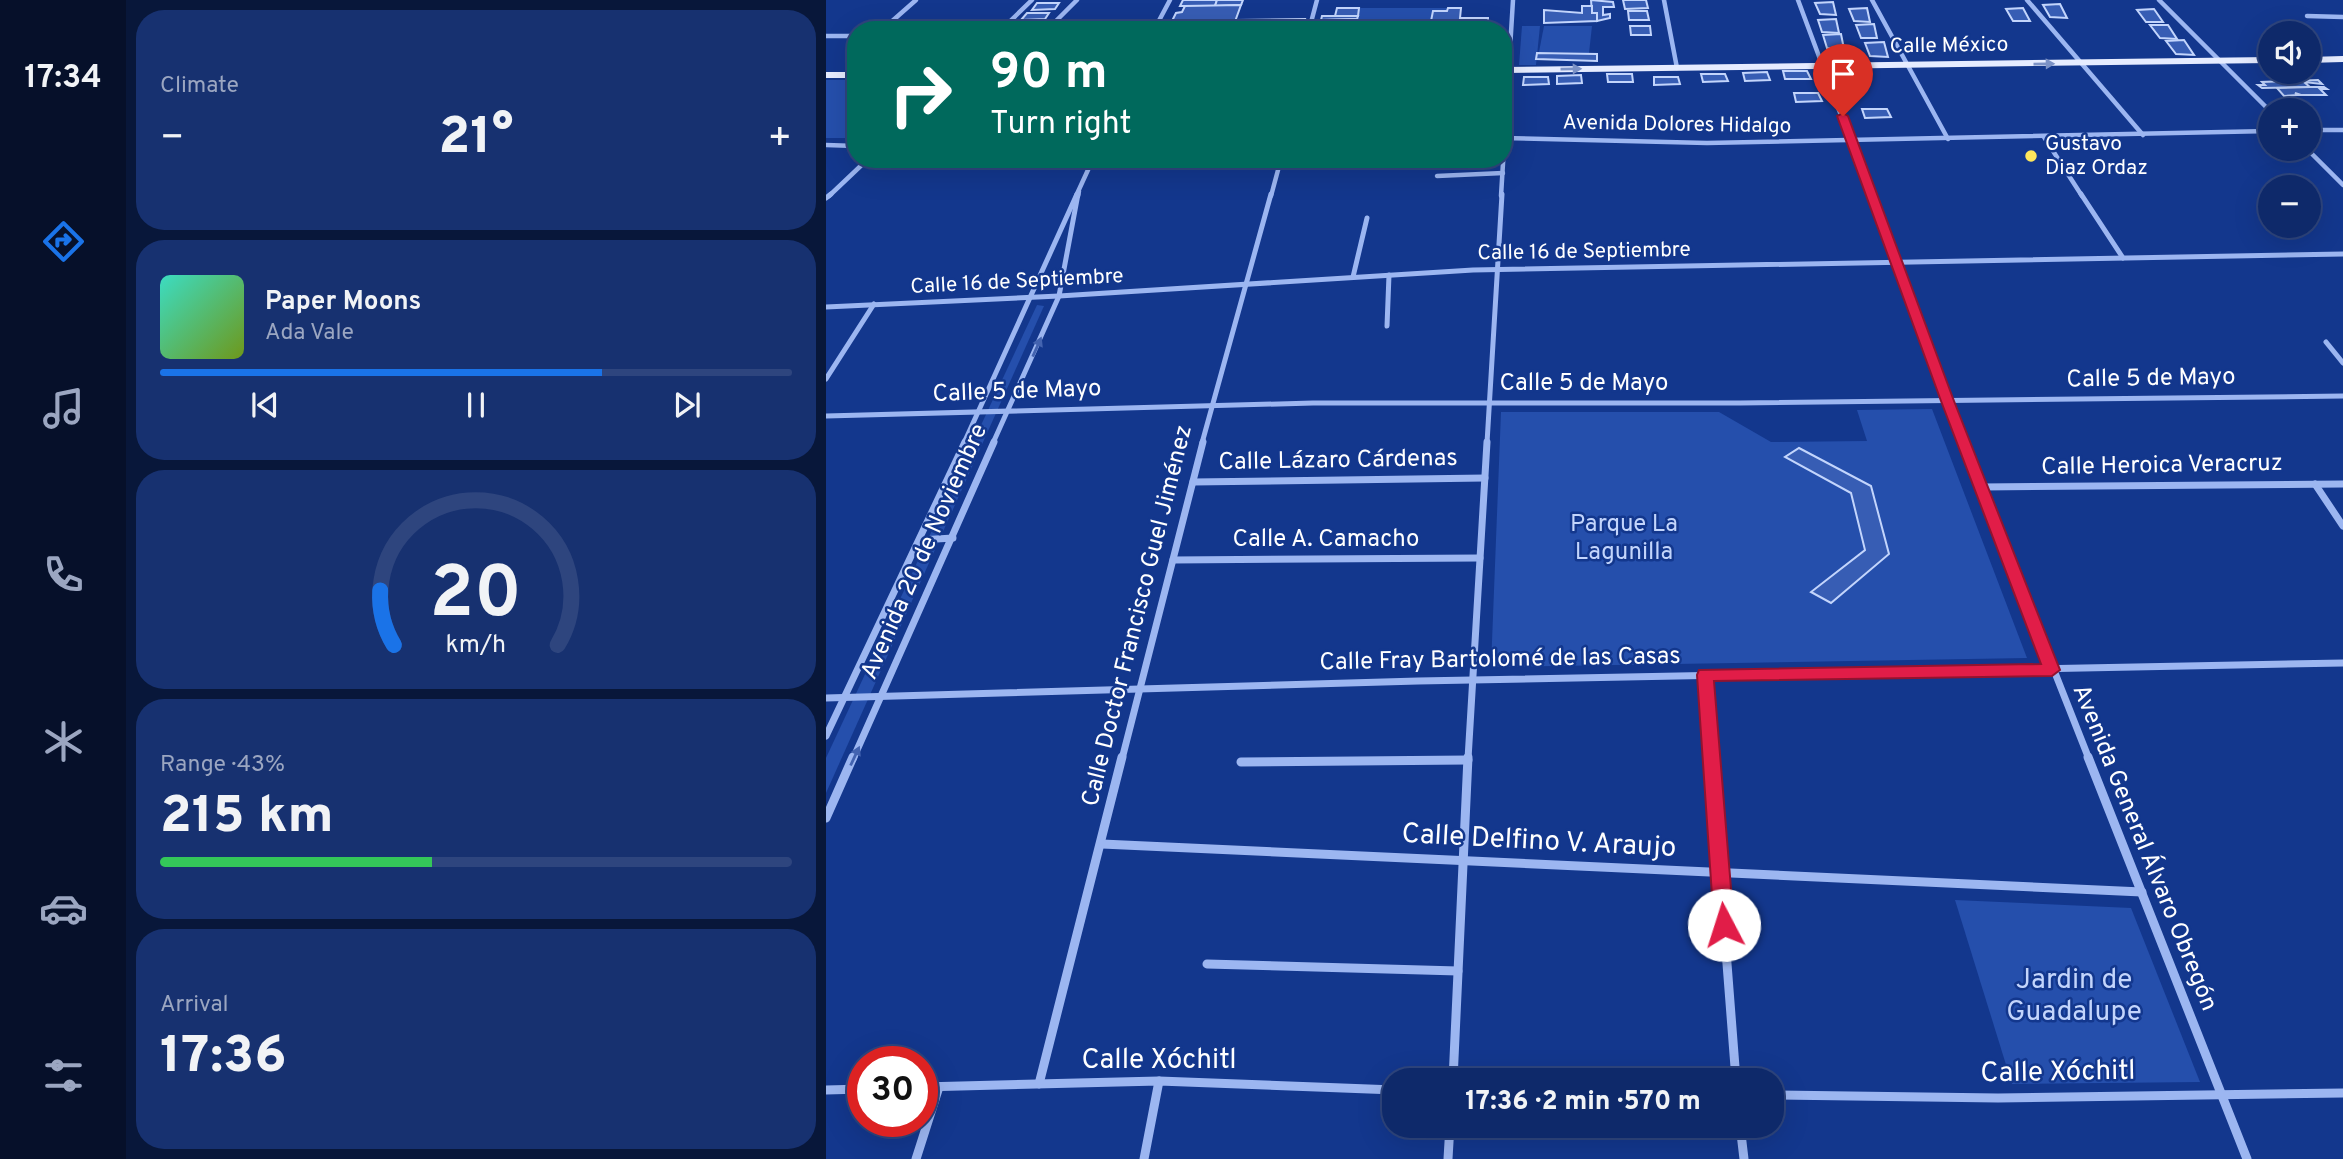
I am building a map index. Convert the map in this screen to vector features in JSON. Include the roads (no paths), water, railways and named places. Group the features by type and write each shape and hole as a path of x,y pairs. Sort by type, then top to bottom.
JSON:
{"main road":[{"path":"2321,60 2343,59"},
{"name":"Calle México","path":"1512,70 2258,60"},
{"path":"826,75 847,75"}],"street":[{"path":"892,21 916,0"},
{"path":"1010,21 1032,0"},
{"path":"1056,21 1077,0"},
{"path":"1159,21 1170,0"},
{"path":"1311,21 1317,0"},
{"path":"1511,21 1513,0"},
{"path":"1664,0 1677,68"},
{"name":"Avenida General Álvaro Obregón","path":"1798,0 2052,670 2247,1159"},
{"path":"1871,0 1948,139"},
{"path":"2027,0 2143,135"},
{"path":"2159,0 2258,99"},
{"path":"2307,16 2343,17"},
{"path":"826,36 847,36"},
{"path":"2321,130 2343,130"},
{"name":"Avenida Dolores Hidalgo","path":"1512,138 1707,143 2258,131"},
{"path":"2044,137 2123,258"},
{"path":"826,145 847,146"},
{"path":"2319,161 2343,184"},
{"path":"826,198 858,168"},
{"path":"1079,191 1089,168"},
{"name":"Calle Doctor Francisco Guel Jiménez","path":"1039,1084 1212,406 1278,168"},
{"path":"1454,1068 1472,680 1503,168"},
{"path":"1437,176 1503,173"},
{"name":"Avenida 20 de Noviembre","path":"826,818 1059,296 1079,191"},
{"name":"Avenida 20 de Noviembre","path":"826,736 920,540 1079,191"},
{"path":"1353,277 1367,218"},
{"name":"Calle 16 de Septiembre","path":"826,307 1029,298 1497,269 2343,254"},
{"path":"1387,326 1389,275"},
{"path":"826,379 874,304"},
{"path":"2326,342 2343,363"},
{"name":"Calle 5 de Mayo","path":"826,416 1212,406 2343,396"},
{"name":"Calle Lázaro Cárdenas","path":"1193,482 1485,478"},
{"path":"2315,484 2343,526"},
{"name":"Calle Heroica Veracruz","path":"1981,486 2343,484"},
{"path":"920,540 953,538"},
{"name":"Calle A. Camacho","path":"1173,560 1480,558"},
{"name":"Calle Fray Bartolomé de las Casas","path":"826,698 1472,680 2343,663"},
{"path":"1705,675 1736,1068"},
{"path":"1241,762 1468,760"},
{"name":"Calle Delfino V. Araujo","path":"1102,844 2142,892"},
{"path":"1207,964 1458,971"},
{"path":"1144,1159 1159,1081"},
{"name":"Calle Xóchitl","path":"939,1087 1159,1081 1382,1090"},
{"path":"916,1159 939,1087"},
{"path":"826,1090 847,1089"},
{"name":"Calle Xóchitl","path":"1784,1095 1998,1098 2343,1093"},
{"path":"1448,1159 1449,1138"},
{"path":"1742,1138 1744,1159"}],"place":[{"name":"Gustavo Diaz Ordaz","path":"2031,156"}],"park label":[{"name":"Parque La Lagunilla","path":"1624,539"},
{"name":"Jardin de Guadalupe","path":"2074,997"}]}
